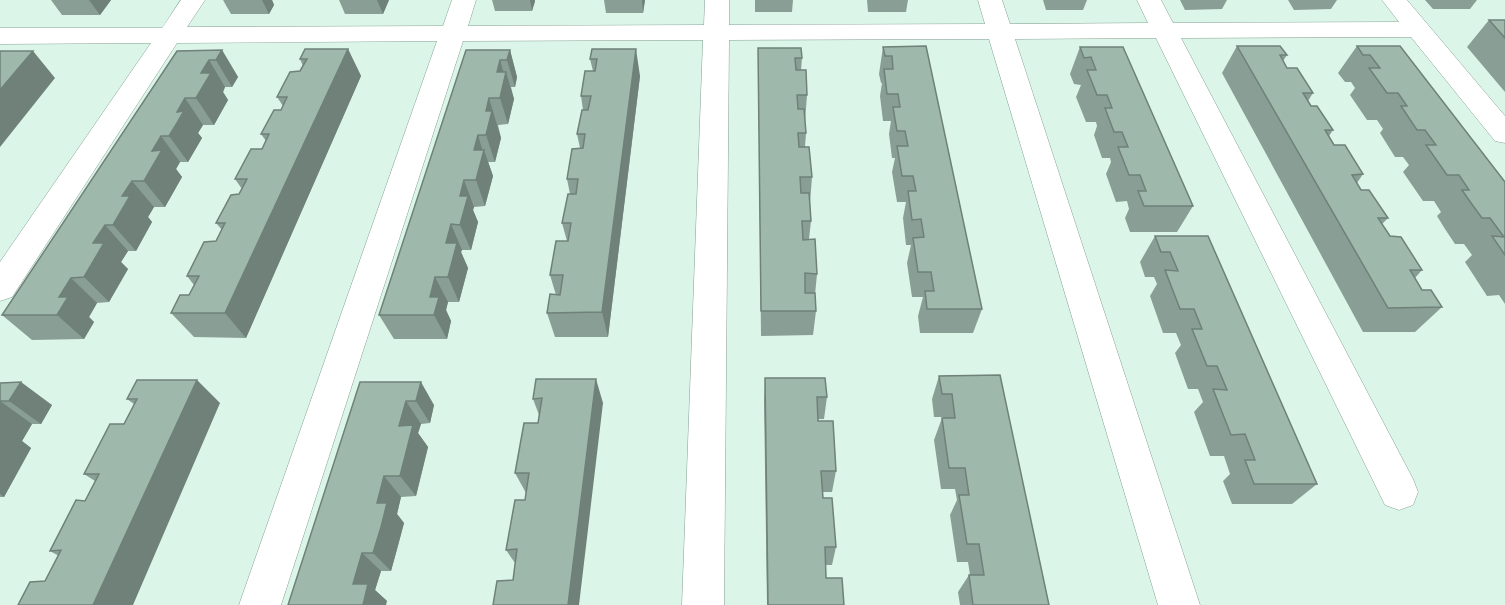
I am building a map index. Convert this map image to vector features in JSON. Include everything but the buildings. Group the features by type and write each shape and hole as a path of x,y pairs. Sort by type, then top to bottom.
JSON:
{"street":[{"path":"0,288 193,0"},
{"path":"260,605 464,0"},
{"path":"704,605 717,0"},
{"path":"990,0 1179,605"},
{"path":"1149,0 1399,492"},
{"path":"1394,0 1505,134"},
{"path":"0,36 1418,29"}]}
